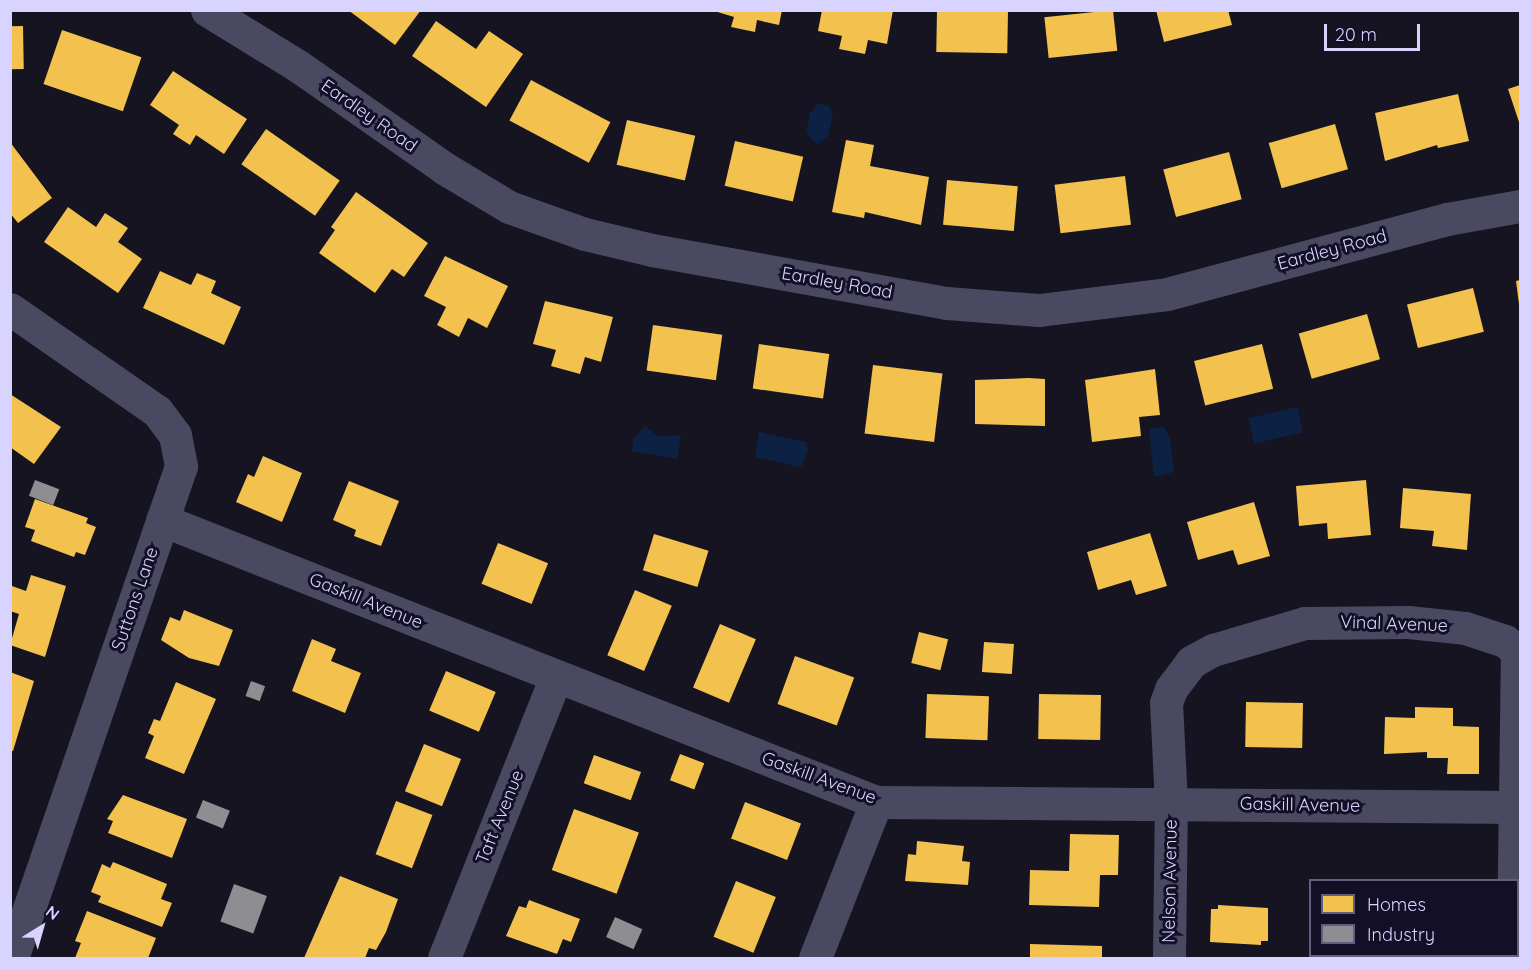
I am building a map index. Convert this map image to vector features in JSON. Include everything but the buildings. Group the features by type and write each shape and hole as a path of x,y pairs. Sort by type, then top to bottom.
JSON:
{"street":[{"name":"Eardley Road","path":"207,10 298,66 444,168 509,207 585,234 652,250 947,303 1039,310 1167,294 1447,219 1521,206"},
{"name":"Suttons Lane","path":"10,309 157,411 175,435 181,466 12,958"},
{"name":"Gaskill Avenue","path":"162,520 876,802 1518,807"},
{"name":"Vinal Avenue","path":"1171,804 1166,703 1191,662 1264,634 1305,623 1350,621 1465,628 1504,641 1517,651 1518,807 1514,879"},
{"name":"Taft Avenue","path":"444,958 556,676"},
{"path":"815,958 876,802"},
{"name":"Nelson Avenue","path":"1169,958 1171,804"}],"water":[{"path":"819,103 829,106 833,114 828,136 817,145 806,132 810,113"},
{"path":"1297,407 1303,432 1254,444 1248,418"},
{"path":"645,426 658,436 681,435 677,459 632,451 633,439"},
{"path":"1164,427 1170,438 1174,472 1154,477 1149,428"},
{"path":"759,432 806,442 808,450 803,464 800,467 755,457"}]}
